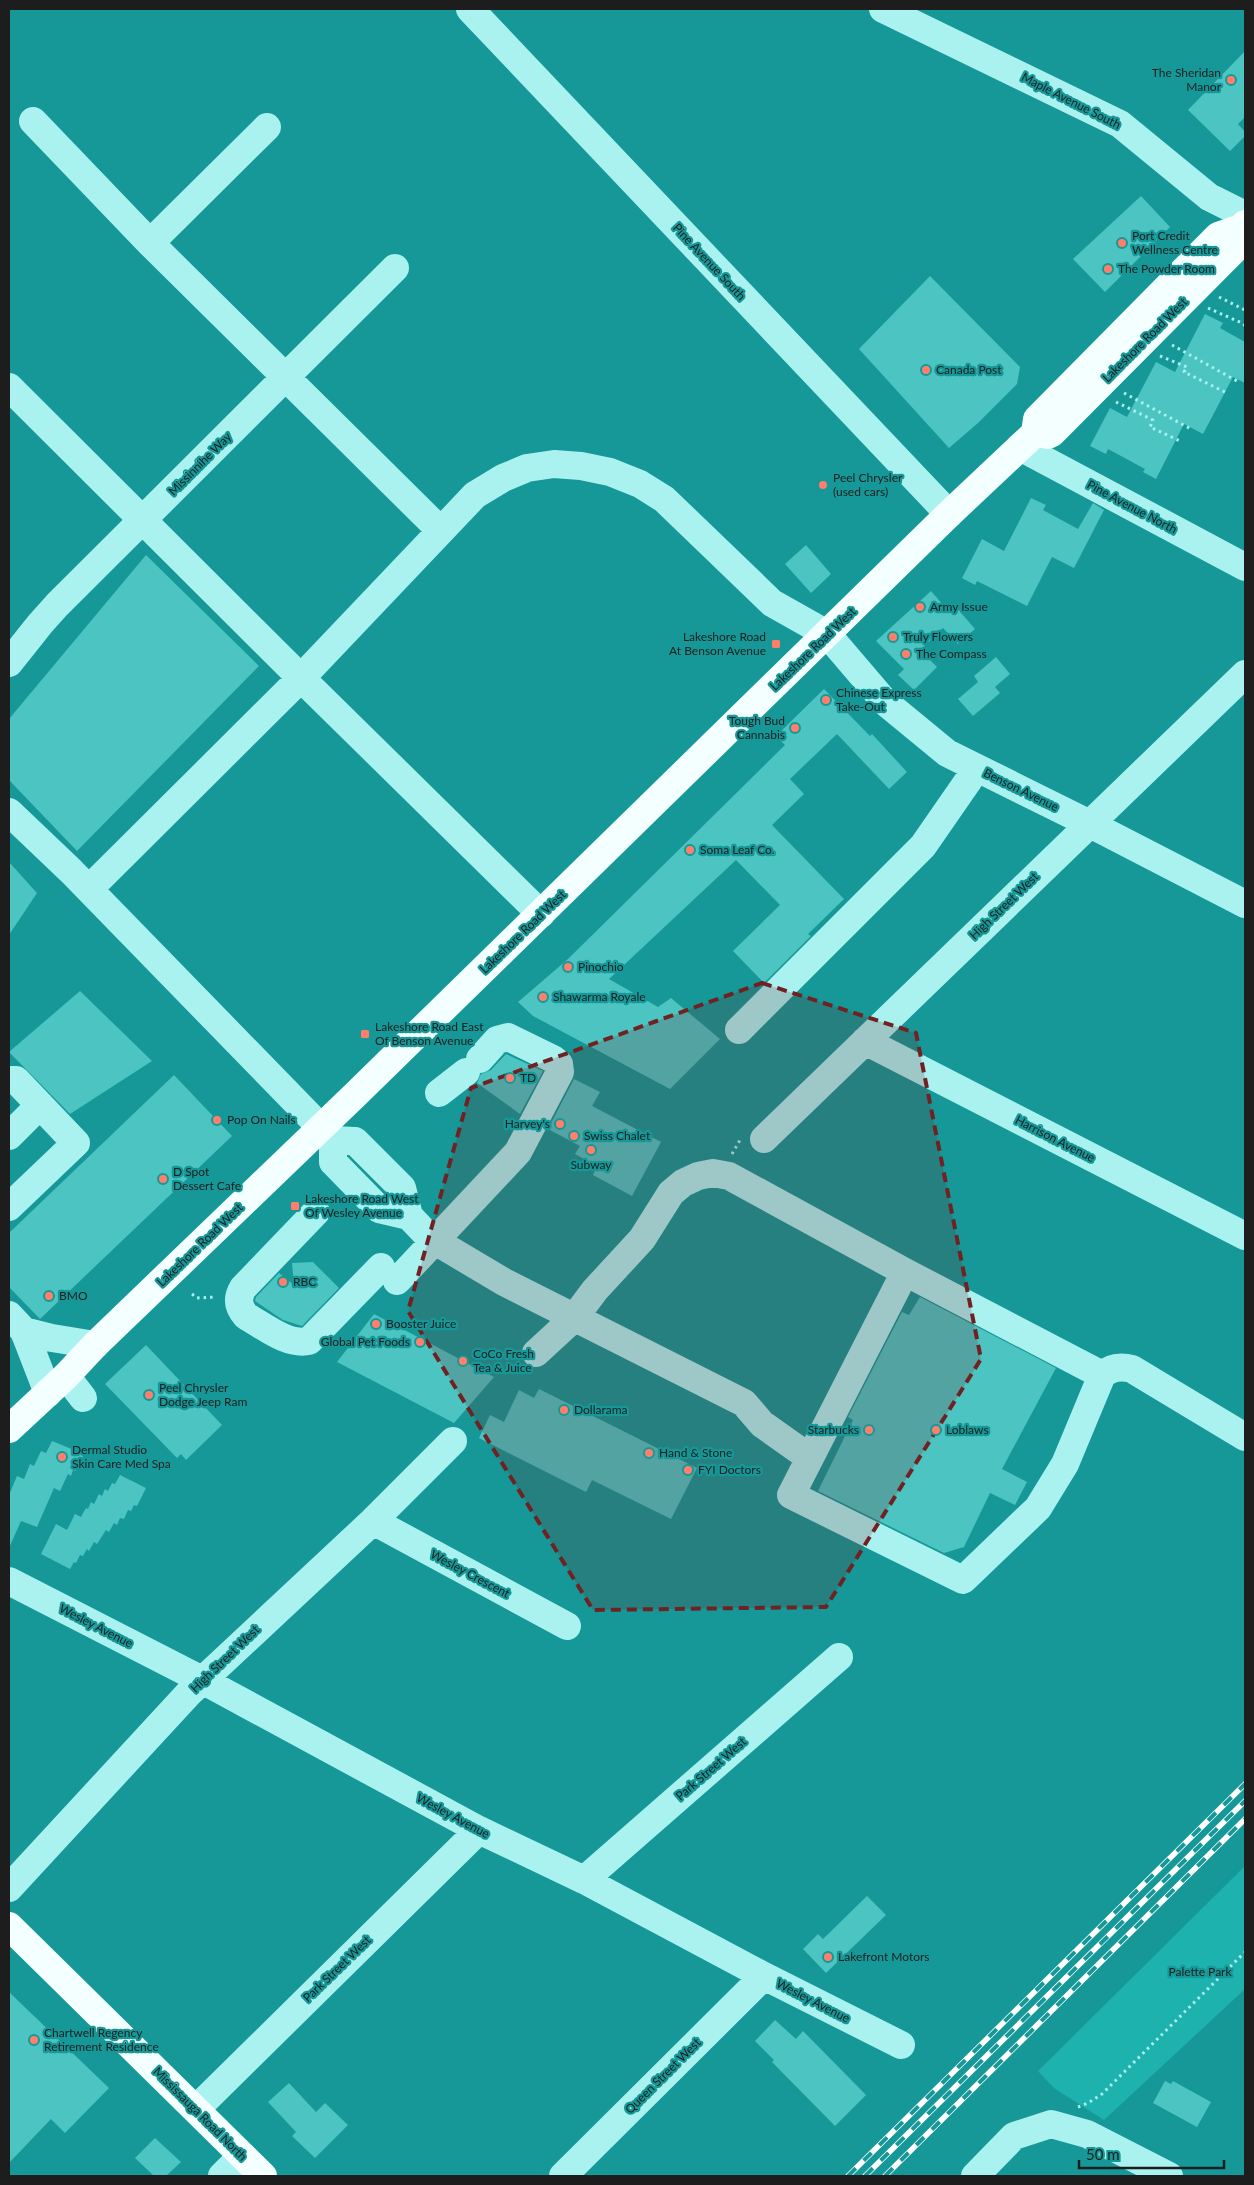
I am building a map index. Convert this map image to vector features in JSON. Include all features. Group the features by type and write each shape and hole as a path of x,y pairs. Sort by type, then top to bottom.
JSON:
{"main road":[{"name":"Lakeshore Road West","path":"1028,440 1052,433 1099,387 1235,249 1244,222"},
{"name":"Lakeshore Road West","path":"9,1429 95,1345 327,1134 540,914 949,514 1028,440 1037,419 1218,236 1244,222"},
{"name":"Mississauga Road North","path":"9,1926 263,2176"}],"street":[{"name":"Pine Avenue South","path":"470,9 949,514"},
{"name":"Maple Avenue South","path":"883,9 1120,124 1209,197 1244,222"},
{"path":"33,121 150,244 440,530"},
{"path":"150,244 267,127"},
{"name":"Missinnihe Way","path":"9,663 40,624 395,268"},
{"path":"9,387 540,914"},
{"name":"Pine Avenue North","path":"1028,440 1245,567"},
{"path":"89,888 301,678 475,495 503,478 527,468 554,464 581,466 610,472 640,484 664,499 772,603 827,634"},
{"name":"Benson Avenue","path":"827,634 884,702 947,753 1245,904"},
{"name":"High Street West","path":"764,1139 1245,674"},
{"path":"739,1030 912,857 977,768"},
{"path":"9,812 89,888 327,1134 334,1162 379,1209 408,1216 435,1241 504,1282 744,1403 762,1424 810,1458"},
{"path":"316,1212 240,1293 239,1306 246,1316 291,1341 309,1341 389,1274 435,1241 507,1165 525,1142 559,1076 561,1067 553,1058 508,1037 497,1040 473,1066 440,1093"},
{"name":"Harrison Avenue","path":"865,1041 1245,1236"},
{"path":"9,1080 16,1080 76,1143 9,1206"},
{"path":"9,1136 40,1105"},
{"path":"536,1353 574,1318 594,1290 642,1239 671,1193 683,1183 698,1176 721,1174 730,1176 905,1272 1102,1375"},
{"path":"905,1272 791,1495 963,1580 1038,1508 1065,1464 1102,1375 1111,1369 1118,1367 1132,1369 1245,1437"},
{"path":"16,1323 52,1338 95,1345"},
{"path":"16,1323 57,1384 83,1398"},
{"name":"High Street West","path":"9,1888 202,1680 373,1521 453,1441"},
{"name":"Wesley Crescent","path":"373,1521 566,1626"},
{"name":"Wesley Avenue","path":"9,1581 202,1680 479,1830 584,1880 764,1976 900,2045"},
{"name":"Park Street West","path":"584,1880 839,1657"},
{"name":"Park Street West","path":"196,2108 479,1830"},
{"name":"Queen Street West","path":"563,2176 764,1976"},
{"path":"976,2176 1014,2136 1051,2124 1087,2134 1169,2176"},
{"path":"222,2176 242,2156"}],"path":[{"path":"1187,298 1244,324 1245,327"},
{"path":"1145,340 1237,381"},
{"path":"1145,340 1186,368 1184,372 1227,393"},
{"path":"1099,387 1191,430"},
{"path":"1099,387 1153,420 1150,427 1180,441"},
{"path":"721,1174 743,1136 764,1139"},
{"path":"1072,2109 1088,2103 1102,2094 1245,1952"}],"highlighted area":[{"path":"762,983 916,1033 981,1359 826,1607 593,1610 408,1311 471,1088"}],"green space":[{"name":"Palette Park","path":"1245,1866 1245,1989 1104,2120 1054,2088 1038,2071"}],"building":[{"name":"The Sheridan Manor","path":"1245,51 1245,117 1238,124 1245,132 1245,136 1230,151 1188,110"},
{"name":"Port Credit Wellness Centre","path":"1141,196 1170,227 1105,292 1073,259"},
{"path":"930,276 1020,367 1017,384 978,423 949,448 859,349"},
{"path":"1205,314 1223,323 1220,328 1245,342 1245,383 1233,377 1203,434 1184,424 1156,479 1143,472 1145,469 1108,449 1106,454 1090,446 1110,408 1127,417 1156,362 1175,372"},
{"path":"1031,498 1046,505 1043,510 1078,529 1093,503 1104,510 1074,568 1052,557 1027,606 977,581 975,585 962,578 982,539 1004,551"},
{"path":"806,545 831,574 811,593 785,564"},
{"path":"146,555 259,666 77,851 9,780 9,719"},
{"path":"931,591 950,613 956,607 975,629 958,644 943,628 920,650 937,667 914,690 898,675 904,669 876,641"},
{"path":"996,657 1010,674 995,687 1000,693 973,716 958,699 978,682 974,676"},
{"path":"824,689 870,736 872,734 907,772 889,789 837,734 790,779 804,794 772,825 844,899 808,934 811,936 764,983 733,951 780,905 736,860 609,979 658,1007 671,998 720,1039 670,1089 533,1016 518,1002 568,959 785,745 776,736"},
{"path":"9,862 37,893 9,935"},
{"path":"80,991 152,1061 70,1114 9,1052"},
{"path":"506,1054 543,1071 520,1114 477,1083 481,1074 491,1070"},
{"path":"174,1075 232,1136 40,1319 9,1287 9,1233"},
{"path":"574,1079 600,1092 592,1106 661,1142 632,1196 593,1175 597,1166 575,1154 580,1146 548,1129"},
{"path":"313,1262 339,1288 302,1326 283,1320 255,1301 256,1297 279,1273 294,1285 292,1263"},
{"name":"Loblaws","path":"920,1297 1056,1368 1002,1469 1027,1482 1015,1505 990,1493 964,1547 944,1553 818,1491 853,1420 848,1417 902,1312 909,1315"},
{"path":"374,1314 494,1377 454,1423 337,1362"},
{"path":"146,1345 222,1425 186,1460 181,1454 177,1458 105,1384"},
{"path":"539,1389 697,1468 671,1519 592,1480 586,1492 479,1438 490,1415 504,1422 519,1390 534,1398"},
{"path":"52,1441 84,1454 76,1471 73,1470 71,1476 68,1474 60,1491 54,1488 37,1527 21,1521 9,1548 9,1495 17,1476 24,1479 30,1464 34,1466 41,1451 46,1453"},
{"path":"120,1475 146,1488 137,1506 134,1505 131,1511 128,1510 124,1519 120,1518 117,1525 114,1523 109,1532 106,1530 97,1544 94,1542 89,1551 87,1549 83,1556 80,1555 70,1569 41,1554 56,1524 67,1530 75,1514 81,1517 91,1502 94,1504 99,1494 102,1496 105,1489 108,1491 112,1483 115,1484"},
{"path":"867,1896 886,1915 826,1973 803,1949 818,1934 823,1939"},
{"name":"Chartwell Regency Retirement Residence","path":"9,1992 109,2088 65,2133 51,2119 9,2163"},
{"path":"775,2020 796,2039 803,2031 866,2095 835,2126 772,2062 774,2060 755,2041"},
{"path":"1165,2081 1171,2084 1173,2081 1211,2102 1197,2127 1153,2103"},
{"path":"289,2083 316,2112 325,2103 348,2125 315,2158 292,2136 296,2132 268,2102"},
{"path":"155,2138 181,2162 166,2176 154,2176 135,2158"}],"railway":[{"path":"848,2176 1245,1784"},
{"path":"865,2176 1245,1801"},
{"path":"885,2176 1245,1819"}],"place":[{"name":"The Sheridan Manor","path":"1231,80"},
{"name":"Port Credit Wellness Centre","path":"1122,243"},
{"name":"The Powder Room","path":"1108,269"},
{"name":"Canada Post","path":"926,370"},
{"name":"Peel Chrysler (used cars)","path":"823,485"},
{"name":"Army Issue","path":"920,607"},
{"name":"Truly Flowers","path":"893,637"},
{"name":"Lakeshore Road At Benson Avenue","path":"776,644"},
{"name":"The Compass","path":"906,654"},
{"name":"Chinese Express Take-Out","path":"826,700"},
{"name":"Tough Bud Cannabis","path":"795,728"},
{"name":"Soma Leaf Co.","path":"690,850"},
{"name":"Pinochio","path":"568,967"},
{"name":"Shawarma Royale","path":"543,997"},
{"name":"Lakeshore Road East Of Benson Avenue","path":"365,1034"},
{"name":"TD","path":"510,1078"},
{"name":"Pop On Nails","path":"217,1120"},
{"name":"Harvey's","path":"560,1124"},
{"name":"Swiss Chalet","path":"574,1136"},
{"name":"Subway","path":"591,1150"},
{"name":"D Spot Dessert Cafe","path":"163,1179"},
{"name":"Lakeshore Road West Of Wesley Avenue","path":"295,1206"},
{"name":"RBC","path":"283,1282"},
{"name":"BMO","path":"49,1296"},
{"name":"Booster Juice","path":"376,1324"},
{"name":"Global Pet Foods","path":"420,1342"},
{"name":"CoCo Fresh Tea & Juice","path":"463,1361"},
{"name":"Peel Chrysler Dodge Jeep Ram","path":"149,1395"},
{"name":"Dollarama","path":"564,1410"},
{"name":"Starbucks","path":"869,1430"},
{"name":"Loblaws","path":"936,1430"},
{"name":"Hand & Stone","path":"649,1453"},
{"name":"Dermal Studio Skin Care Med Spa","path":"62,1457"},
{"name":"FYI Doctors","path":"688,1470"},
{"name":"Lakefront Motors","path":"828,1957"},
{"name":"Chartwell Regency Retirement Residence","path":"34,2040"}]}
